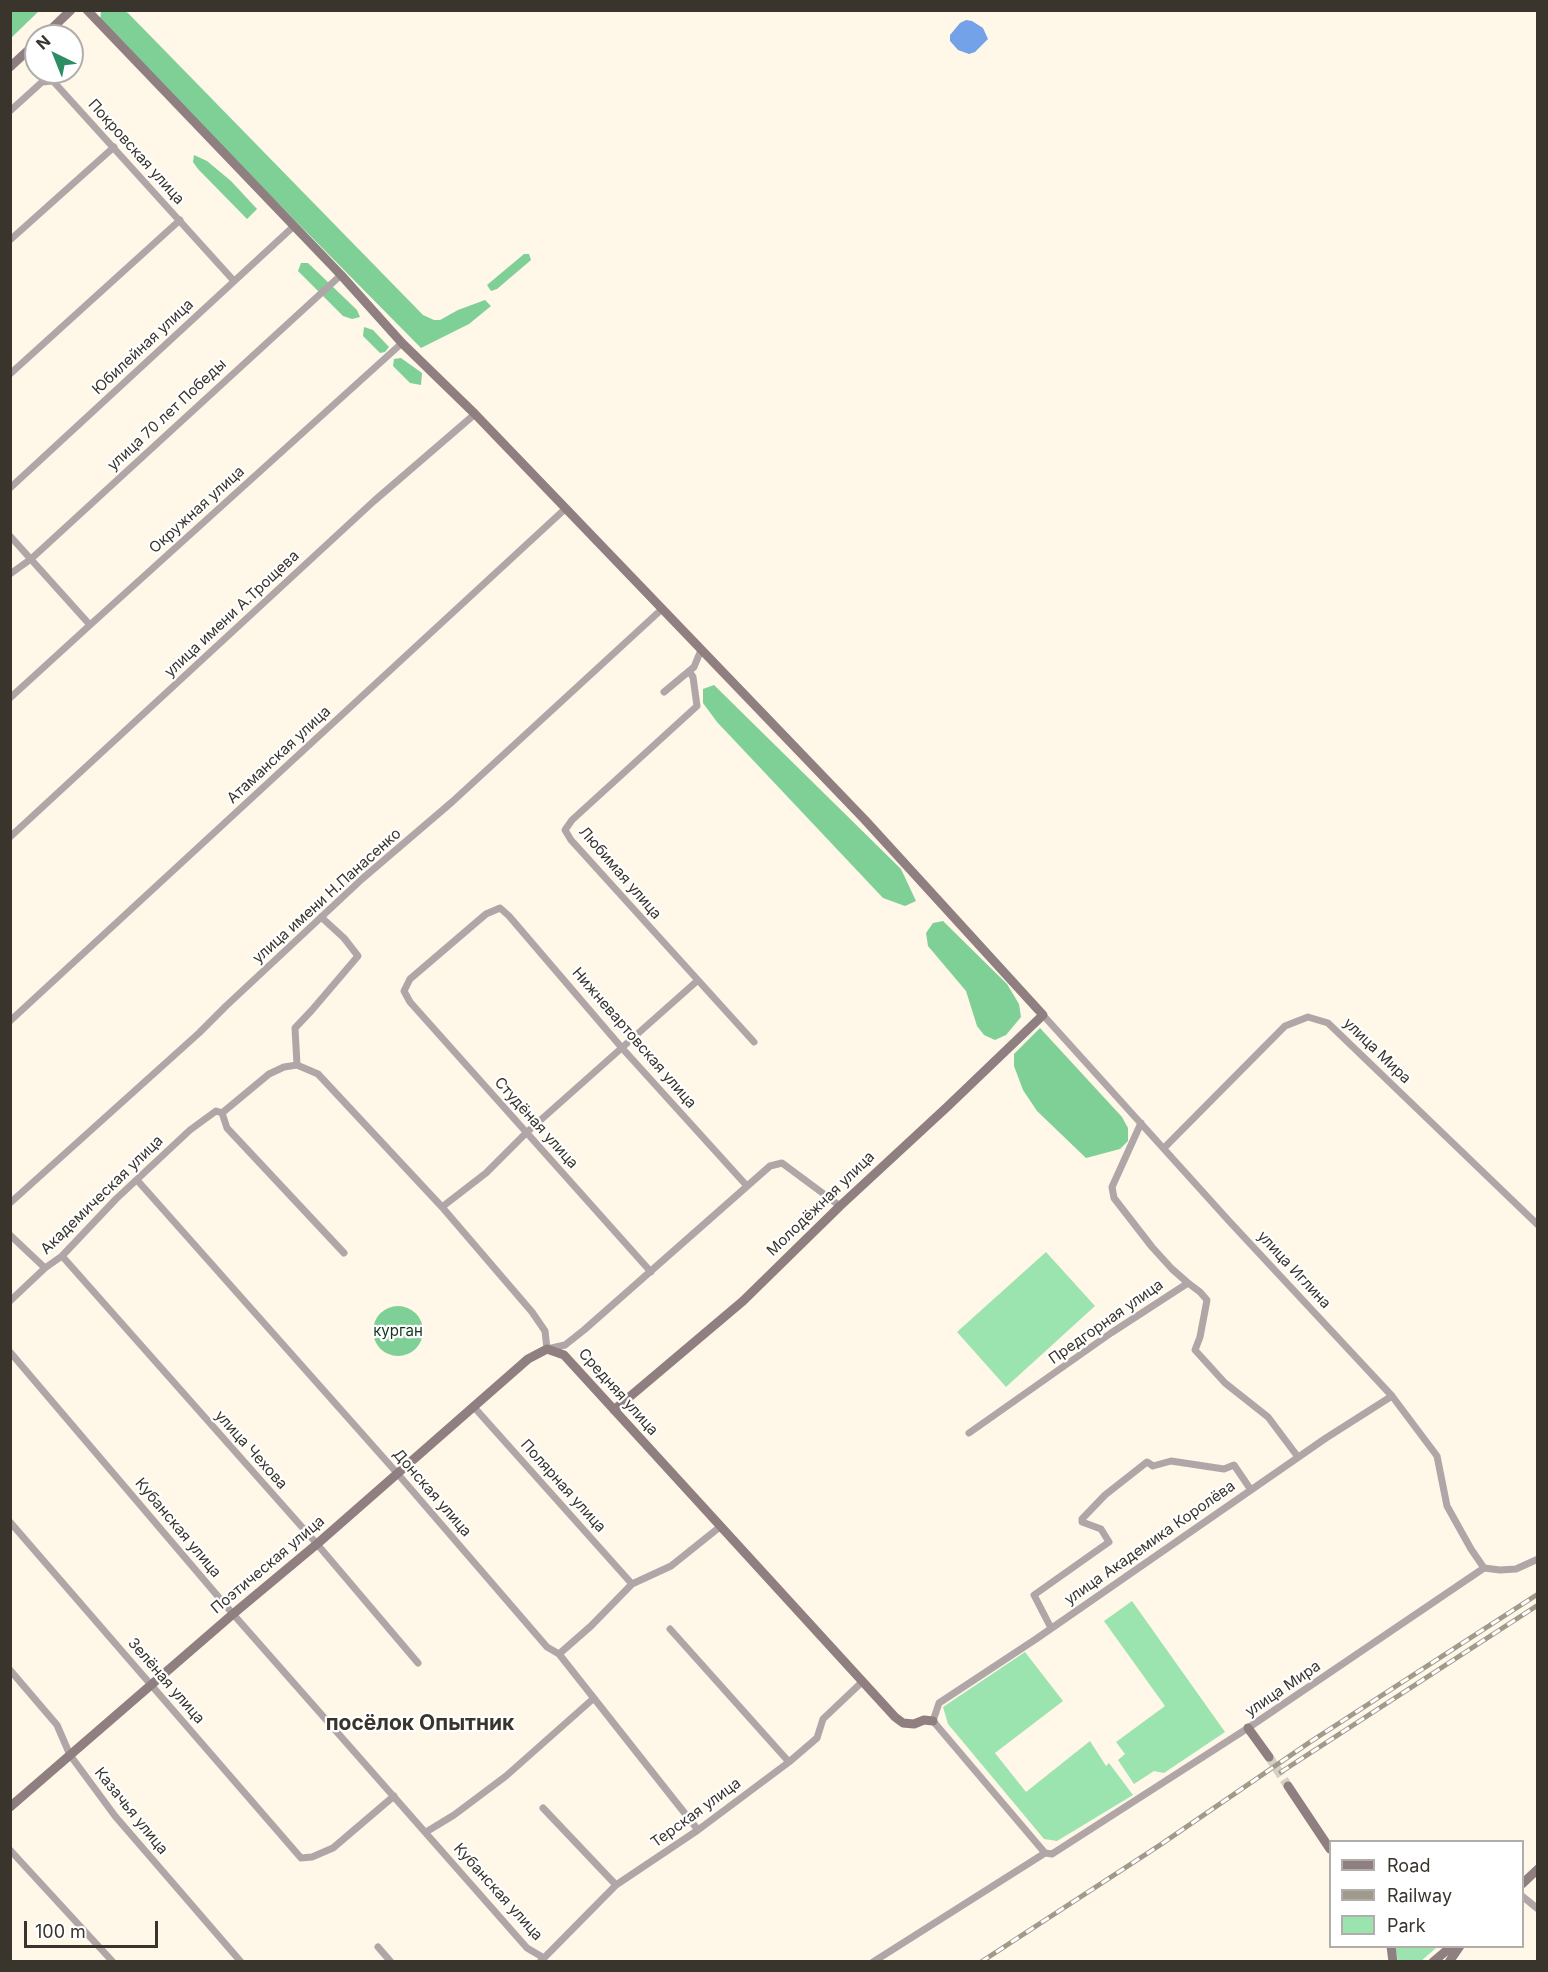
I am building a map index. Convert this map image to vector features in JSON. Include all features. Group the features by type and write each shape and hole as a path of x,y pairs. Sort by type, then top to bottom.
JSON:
{"street":[{"path":"56,24 71,10"},
{"path":"87,10 341,275 402,343 475,414 865,820 1043,1015"},
{"path":"10,67 24,54"},
{"name":"Покровская улица","path":"10,111 42,82 53,81 234,281"},
{"path":"10,240 114,147"},
{"path":"10,374 180,220"},
{"name":"Юбилейная улица","path":"10,488 294,226"},
{"name":"улица 70 лет Победы","path":"10,574 31,559 341,275"},
{"name":"Окружная улица","path":"10,698 402,343"},
{"name":"улица имени А.Трощева","path":"10,837 374,501 475,414"},
{"name":"Атаманская улица","path":"10,1021 565,509"},
{"path":"10,536 90,625"},
{"name":"улица имени Н.Панасенко","path":"10,1203 199,1033 362,879 452,802 662,609"},
{"path":"664,692 694,667 701,650"},
{"name":"Любимая улица","path":"689,671 693,677 697,706 572,819 565,830 571,840 754,1042"},
{"name":"Студёная улица","path":"500,909 486,914 410,979 404,991 410,1002 651,1272"},
{"name":"Нижневартовская улица","path":"500,909 509,916 622,1048 747,1186"},
{"path":"321,917 344,938 358,956 295,1028 297,1065 318,1074 442,1207 532,1311 545,1331 547,1349 565,1344 584,1330 770,1166 782,1163 840,1206"},
{"path":"442,1207 486,1173 526,1132 697,981"},
{"name":"улица Иглина","path":"1043,1015 1392,1396 1437,1456 1447,1506 1484,1568"},
{"name":"Молодёжная улица","path":"614,1410 743,1300 1043,1015"},
{"name":"улица Мира","path":"1164,1148 1285,1026 1308,1017 1328,1023 1538,1225"},
{"name":"Академическая улица","path":"10,1301 45,1268 62,1256 116,1199 190,1130 219,1112 269,1074 297,1065"},
{"path":"219,1112 227,1128 344,1253"},
{"name":"Предгорная улица","path":"969,1433 1111,1332 1188,1282 1172,1269 1152,1247 1114,1198 1112,1187 1141,1123"},
{"name":"Донская улица","path":"137,1180 397,1473 547,1647 559,1654 698,1830"},
{"path":"10,1235 45,1268"},
{"name":"улица Чехова","path":"62,1256 317,1544 418,1663"},
{"path":"1188,1282 1207,1300 1200,1337 1195,1350 1225,1383 1268,1417 1298,1457"},
{"name":"Поэтическая улица","path":"10,1807 317,1544 528,1359 547,1349"},
{"name":"Средняя улица","path":"547,1349 564,1355 895,1717 903,1723 933,1721"},
{"name":"Кубанская улица","path":"10,1352 233,1614 527,1948 542,1960"},
{"name":"улица Академика Королёва","path":"933,1721 939,1703 1298,1457 1392,1396"},
{"name":"Полярная улица","path":"473,1406 632,1584"},
{"path":"1051,1628 1034,1595 1109,1542 1101,1529 1082,1522 1082,1519 1105,1495 1147,1462 1153,1466 1171,1461 1224,1469 1234,1465 1251,1490"},
{"name":"Зелёная улица","path":"10,1522 301,1858 312,1857 333,1848 394,1796"},
{"path":"559,1654 591,1626 632,1584 671,1566 721,1526"},
{"path":"1484,1568 1516,1569 1538,1559"},
{"name":"улица Мира","path":"873,1962 1045,1853 1052,1854 1248,1728 1484,1568"},
{"path":"670,1629 789,1762"},
{"name":"Казачья улица","path":"10,1670 57,1725 70,1755 115,1816 241,1962"},
{"name":"Терская улица","path":"542,1960 586,1913 616,1886 698,1830 789,1762 817,1738 823,1719 862,1682"},
{"path":"426,1832 454,1815 506,1776 594,1698"},
{"path":"933,1721 1045,1853"},
{"path":"1248,1728 1269,1757"},
{"path":"1288,1786 1329,1848"},
{"path":"543,1808 616,1886"},
{"path":"10,1850 113,1962"},
{"path":"1524,1882 1538,1869"},
{"path":"1524,1898 1538,1909"},
{"path":"378,1947 391,1962"},
{"path":"1433,1962 1451,1948"},
{"path":"1449,1962 1459,1948"}],"green space":[{"path":"11,10 39,10 24,24 11,38"},
{"path":"101,11 128,13 423,315 440,320 458,310 485,300 491,306 469,324 421,348 113,36 100,22"},
{"path":"194,155 207,161 231,181 257,209 247,219 198,169 193,162"},
{"path":"524,254 529,254 531,260 497,289 491,291 487,285"},
{"path":"301,263 308,263 357,310 360,317 352,319 343,316 298,271"},
{"path":"364,327 373,330 389,347 385,352 380,353 363,336"},
{"path":"401,358 422,373 421,385 410,383 393,366 394,359"},
{"path":"714,685 901,869 916,901 905,906 883,898 717,722 703,703 703,689"},
{"path":"943,921 1007,984 1019,1004 1021,1017 1006,1035 995,1040 984,1035 977,1026 966,991 928,946 926,933 933,923"},
{"path":"1040,1028 1122,1117 1128,1128 1128,1141 1120,1149 1086,1158 1037,1111 1023,1090 1014,1066 1014,1054"},
{"path":"1046,1252 1095,1306 1006,1387 957,1332"},
{"name":"курган","path":"398,1306 407,1308 418,1317 423,1331 421,1340 412,1351 398,1356 389,1354 378,1345 373,1331 375,1322 384,1311"},
{"path":"1132,1601 1225,1732 1164,1773 1154,1771 1134,1784 1118,1760 1125,1754 1116,1742 1165,1706 1104,1621"},
{"path":"1025,1652 1063,1701 995,1753 1026,1792 1090,1741 1106,1766 1109,1763 1133,1795 1057,1841 1044,1839 948,1724 943,1707"},
{"path":"1395,1948 1436,1948 1420,1962 1398,1961"}],"water":[{"path":"966,20 983,28 988,39 975,52 969,54 958,50 950,41 950,35 960,23"}],"tunnel":[{"path":"1269,1757 1288,1786"}],"railway":[{"path":"981,1962 1160,1845 1310,1742 1538,1594"},
{"path":"1281,1772 1538,1605"}],"district":[{"name":"посёлок Опытник","path":"420,1724"}]}
